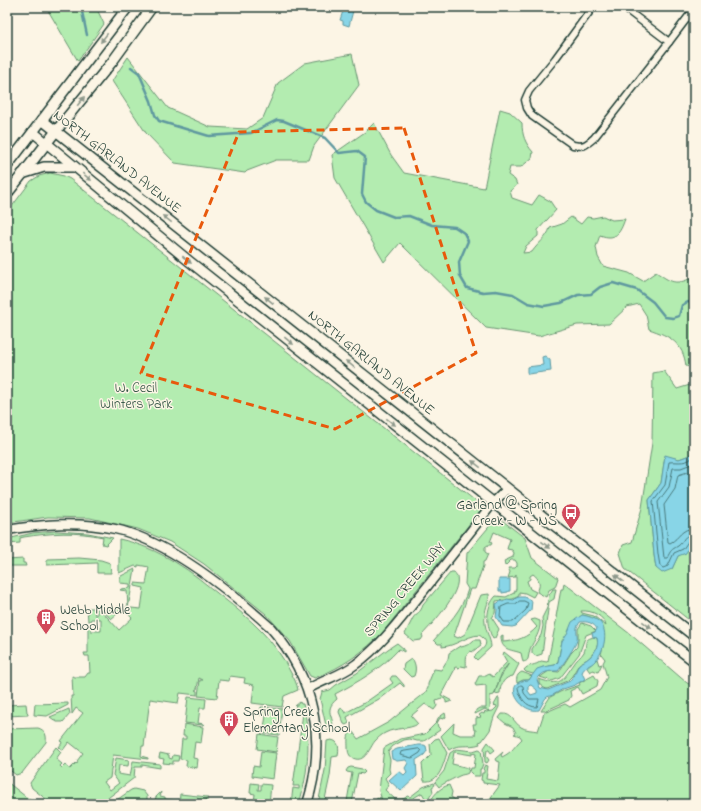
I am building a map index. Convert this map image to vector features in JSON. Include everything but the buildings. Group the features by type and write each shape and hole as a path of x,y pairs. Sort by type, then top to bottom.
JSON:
{"main road":[{"path":"42,120 128,7"},
{"path":"46,143 112,62 142,23 152,7"},
{"name":"NORTH GARLAND AVENUE","path":"7,166 42,120 694,636"},
{"name":"NORTH GARLAND AVENUE","path":"33,132 195,266 660,635 694,660"},
{"name":"NORTH GARLAND AVENUE","path":"7,194 46,143"},
{"path":"22,174 44,167 74,167"}],"street":[{"path":"593,7 555,59 529,91 525,100 527,108 532,116 573,145 579,146 586,145 594,138 694,9"},
{"path":"623,7 669,42"},
{"name":"SPRING CREEK WAY","path":"308,689 317,683 334,677 356,664 376,645 413,604 493,503 507,488"},
{"path":"7,530 36,525 79,524 117,529 153,542 204,573 270,627 295,662 308,689 315,720 317,748 315,770 307,804"}],"highlighted area":[{"path":"404,128 476,353 335,429 141,373 239,132"}],"green space":[{"path":"46,7 96,7 104,24 78,61"},
{"path":"352,54 359,85 314,146 309,160 276,160 245,173 175,163 146,133 112,81 128,57 168,108 210,127 247,129 263,118 278,83 305,63"},
{"path":"500,109 510,112 522,123 524,139 533,152 532,158 521,167 510,167 508,175 515,180 517,185 510,191 512,198 532,205 539,195 550,201 556,210 538,230 538,236 526,246 523,253 532,252 547,235 550,228 562,224 571,217 581,224 587,217 593,218 603,216 612,220 625,219 619,232 614,236 605,237 600,235 596,247 598,257 603,266 629,273 643,281 656,272 671,281 679,282 689,279 694,282 694,368 686,366 679,346 663,334 649,329 646,315 639,304 627,307 609,324 577,325 539,336 486,328 400,243 384,262 335,178 332,155 365,132 374,123 391,155 404,173 484,188"},
{"name":"W. Cecil Winters Park","path":"50,173 70,179 483,507 383,632 368,646 344,664 315,678 310,676 290,641 266,614 204,564 170,542 138,529 90,518 48,517 7,523 7,213 31,181 39,176"},
{"path":"664,371 677,389 690,385 694,381 694,406 690,414 694,424 694,434 690,455 679,459 665,456 661,483 649,500 654,555 656,568 672,569 678,556 691,543 694,543 694,572 692,573 694,576 694,624 625,569 620,553 623,545 632,542 642,508 652,443 653,373"},
{"path":"503,521 525,538 532,558 558,578 555,587 549,590 546,597 537,592 539,582 533,574 527,581 530,589 536,592 533,597 519,592 519,596 513,599 496,601 495,613 492,618 499,629 495,638 493,639 488,623 488,611 492,600 496,596 506,597 514,593 516,589 516,575 515,577 508,578 510,572 508,568 515,568 517,566 515,560 511,560 505,566 504,561 513,557 514,553 512,550 507,549 510,539 494,532 490,542 492,543 491,545 485,547 485,552 488,554 483,562 475,589 470,589 454,636 458,638 465,634 481,595 489,594 485,612 485,620 491,647 477,660 474,657 486,644 483,638 479,635 442,647 442,644 438,644 434,640 454,616 466,596 468,589 465,584 467,553 493,522"},
{"path":"56,531 88,533 113,538 106,545 102,544 103,537 93,535 73,533 43,534 20,538 20,543 7,544 7,539 33,533"},
{"path":"119,539 148,548 175,562 199,579 252,622 270,640 285,661 298,690 284,696 282,707 252,703 254,685 244,683 245,678 230,676 229,681 219,680 217,698 198,696 200,680 203,680 199,678 197,689 195,690 197,691 197,695 180,693 178,703 150,699 144,746 142,746 141,756 148,759 113,755 110,778 104,782 110,790 119,783 113,775 116,758 129,760 128,766 119,765 118,774 130,776 133,761 160,764 160,768 142,765 142,767 135,767 134,778 100,804 52,804 32,788 30,783 56,747 61,752 56,759 62,764 60,766 62,768 65,765 70,769 76,763 77,764 77,761 83,753 69,742 63,750 59,747 62,743 61,741 83,713 76,708 72,714 72,676 85,677 88,673 90,673 89,656 85,656 84,653 88,653 88,626 91,626 91,631 101,631 101,619 91,619 88,621 87,608 94,608 95,615 97,615 97,608 99,608 119,630 132,618 124,610 131,610 131,608 141,609 144,588 135,586 135,583 146,584 149,567 138,565 138,567 135,566 119,573"},
{"path":"79,558 101,560 110,563 111,573 97,573 97,563 47,565 47,559"},
{"path":"23,559 23,563 25,563 26,566 7,566 7,560"},
{"path":"135,569 128,608 124,608 111,619 101,608 106,608 113,611 116,610 117,607 128,607 127,591 120,590 130,588 130,584 120,583 120,578 121,576"},
{"path":"451,572 454,572 457,578 457,586 453,595 447,605 422,635 423,637 421,640 413,641 405,634 414,616 421,610 423,605"},
{"path":"564,583 630,634 687,683 694,686 694,804 486,804 500,785 483,783 481,780 485,765 488,766 486,779 498,781 500,762 496,761 495,759 503,752 501,755 502,757 509,753 522,739 520,736 514,734 516,733 513,727 499,718 502,714 511,717 523,728 538,731 544,713 565,704 570,707 600,690 607,677 603,663 605,659 601,654 604,634 600,624 590,617 582,615 562,641 558,661 555,665 543,667 533,674 524,670 541,661 548,661 561,589 563,589","holes":["581,611 597,614 603,619 606,626 594,616 582,613"]},
{"path":"553,589 556,589 554,599 549,602 542,654 536,656 532,653 532,649 541,635 543,626 542,618 547,608 549,595"},
{"path":"535,619 540,621 539,629 530,649 528,659 523,662 521,653 504,647 501,641 501,636 503,635 503,642 517,640 526,636 537,627 531,620"},
{"path":"582,623 591,626 596,631 586,635 579,654 560,678 552,681 540,677 549,671 559,672 571,653 577,647 578,629"},
{"path":"595,637 597,638 598,644 594,652 589,658 579,664 572,676 567,681 547,689 539,684 539,679 552,682 560,681 567,675 584,652 587,640"},
{"path":"474,640 480,640 481,645 467,654 466,667 461,666 459,668 454,668 455,669 441,695 452,701 446,703 444,698 436,701 437,706 434,710 425,704 411,716 418,724 389,731 384,734 375,741 367,754 361,759 353,758 349,754 348,736 350,733 353,732 358,739 389,722 425,693 434,669 441,670 448,659 449,653 460,646 468,645"},
{"path":"397,643 404,649 404,652 399,649 377,669 361,680 335,694 337,699 330,708 333,726 331,730 327,730 320,699 322,692 330,690 357,673"},
{"path":"504,652 519,664 513,676 507,678 503,682 500,693 495,694 498,684 494,695 490,696 490,709 488,711 485,709 475,714 476,710 479,708 486,708 486,685 476,686 475,684 479,676 486,676 489,674 493,677 507,662 503,655","holes":["509,663 500,679 502,672"]},
{"path":"411,659 414,662 415,672 414,676 411,677 403,669 404,664"},
{"path":"597,659 599,665 602,664 598,672 593,670 590,672 587,668"},
{"path":"522,672 532,676 529,680 523,680 517,683 517,676"},
{"path":"594,675 598,681 597,686 582,694 578,687 570,691 571,696 569,700 545,711 541,711 550,697 580,685 579,683"},
{"path":"392,676 396,676 404,687 400,683 379,699 347,717 349,723 346,725 344,724 339,712 340,709 342,708 345,713 366,702 393,683 390,679"},
{"path":"188,697 206,699 205,708 200,708 198,723 204,724 203,725 185,723"},
{"path":"498,698 499,707 490,730 482,741 479,742 480,744 460,746 449,750 441,736 454,723 453,732 460,735 475,735 476,730 474,730 473,724 476,724 476,718 481,717 479,715 482,713 484,714 485,711 493,711 497,707 494,705"},
{"path":"300,702 303,704 306,717 308,742 307,767 299,804 291,804 293,788 299,789 299,786 293,786 303,713 295,706"},
{"path":"68,703 68,705 47,716 34,715 35,704"},
{"path":"26,704 28,715 7,716 7,705"},
{"path":"261,707 282,709 279,735 263,733 266,716 260,715"},
{"path":"69,709 70,714 63,722 57,722 50,717"},
{"path":"445,713 446,717 443,719 440,718 437,723 440,730 424,741 410,739 404,740 393,746 388,752 390,760 390,773 385,778 389,785 385,790 395,799 402,799 407,796 410,797 423,787 434,783 435,785 432,787 433,792 427,801 422,793 410,800 412,804 377,804 377,798 379,799 380,797 382,800 379,791 384,748 400,739 425,734 437,722 438,718"},
{"path":"184,724 203,727 201,743 195,742 193,758 198,759 197,768 186,766 187,760 180,759 182,739 186,739 186,736 183,736"},
{"path":"38,728 45,733 46,742 22,773 16,775 7,768 7,729"},
{"path":"259,734 278,737 276,752 257,749"},
{"path":"439,738 447,753 444,762 440,772 434,779 424,781 422,764 431,755 430,744 435,739"},
{"path":"331,740 336,742 339,748 338,756 332,757 330,776 324,804 318,804 325,770 327,741"},
{"path":"488,742 495,750 491,753 487,750 486,756 489,760 487,763 485,762 484,748"},
{"path":"456,749 473,751 479,749 481,750 483,764 480,769 480,776 474,776 470,772 471,768 474,768 476,754 472,753 472,755 454,752 452,764 469,768 468,773 459,776 439,787 435,782 444,771 450,753"},
{"path":"261,751 276,753 273,779 252,776 253,766 259,767"},
{"path":"160,753 169,755 169,758 172,759 173,755 179,756 178,761 173,761 173,764 163,763 164,759 159,758"},
{"path":"351,767 362,769 365,772 363,774 358,773 353,804 347,804 352,773 346,771"},
{"path":"7,782 35,804 7,804"},
{"path":"251,783 259,784 258,790 261,790 261,784 271,785 269,804 254,804 255,794 250,793"},
{"path":"449,785 452,792 451,797 457,801 454,804 428,804 439,790"},
{"path":"134,789 143,791 147,796 147,804 111,804 131,790"},
{"path":"161,792 160,796 165,797 165,799 177,801 176,804 154,804 156,797"},
{"path":"180,794 207,797 207,804 179,804"}],"water":[{"path":"354,7 349,26 343,24 343,21 340,20 344,8"},
{"path":"545,356 550,360 551,371 528,374 527,367 543,365 542,357"},
{"path":"694,440 694,543 691,543 686,553 678,556 672,569 662,573 656,568 649,500 661,483 665,455 679,459 690,455"},
{"path":"499,579 510,579 510,591 502,593 502,591 499,591"},
{"path":"519,597 525,597 532,601 531,610 516,626 502,626 496,617 496,604 507,599 514,600"},
{"path":"582,615 591,617 600,622 603,626 605,636 601,653 593,663 586,667 583,671 582,673 585,679 547,697 539,710 532,710 525,707 516,697 514,691 516,686 520,682 529,680 537,669 555,665 558,662 562,641 572,622","holes":["580,622 590,623 597,629 592,633 593,637 597,638 597,647 595,651 590,657 579,664 570,681 548,690 540,688 537,680 539,677 546,672 558,671 572,650 577,640 577,627","531,685 537,690 537,693 531,695 528,691 528,686"]},
{"path":"418,745 426,746 427,751 416,760 417,776 401,791 389,780 399,771 404,775 407,772 405,768 408,763 406,760 397,761 392,759 391,752 397,749"}],"waterway":[{"path":"81,7 87,35"},
{"path":"131,67 139,73 151,101 155,115 159,121 209,136 251,133 277,120 284,121 325,138 339,153 357,151 365,157 362,194 366,202 376,210 394,217 409,216 432,225 455,227 464,233 468,241 459,262 460,276 467,288 483,292 496,291 513,294 528,303 544,306 561,303 578,295 591,294 600,287 613,283 637,290 653,302 665,317 673,318 679,316 682,305 688,302 694,303"}],"place":[{"name":"Garland @ Spring Creek - W - NS","path":"571,530"},
{"name":"Webb Middle School","path":"46,635"},
{"name":"Spring Creek Elementary School","path":"229,737"}]}
